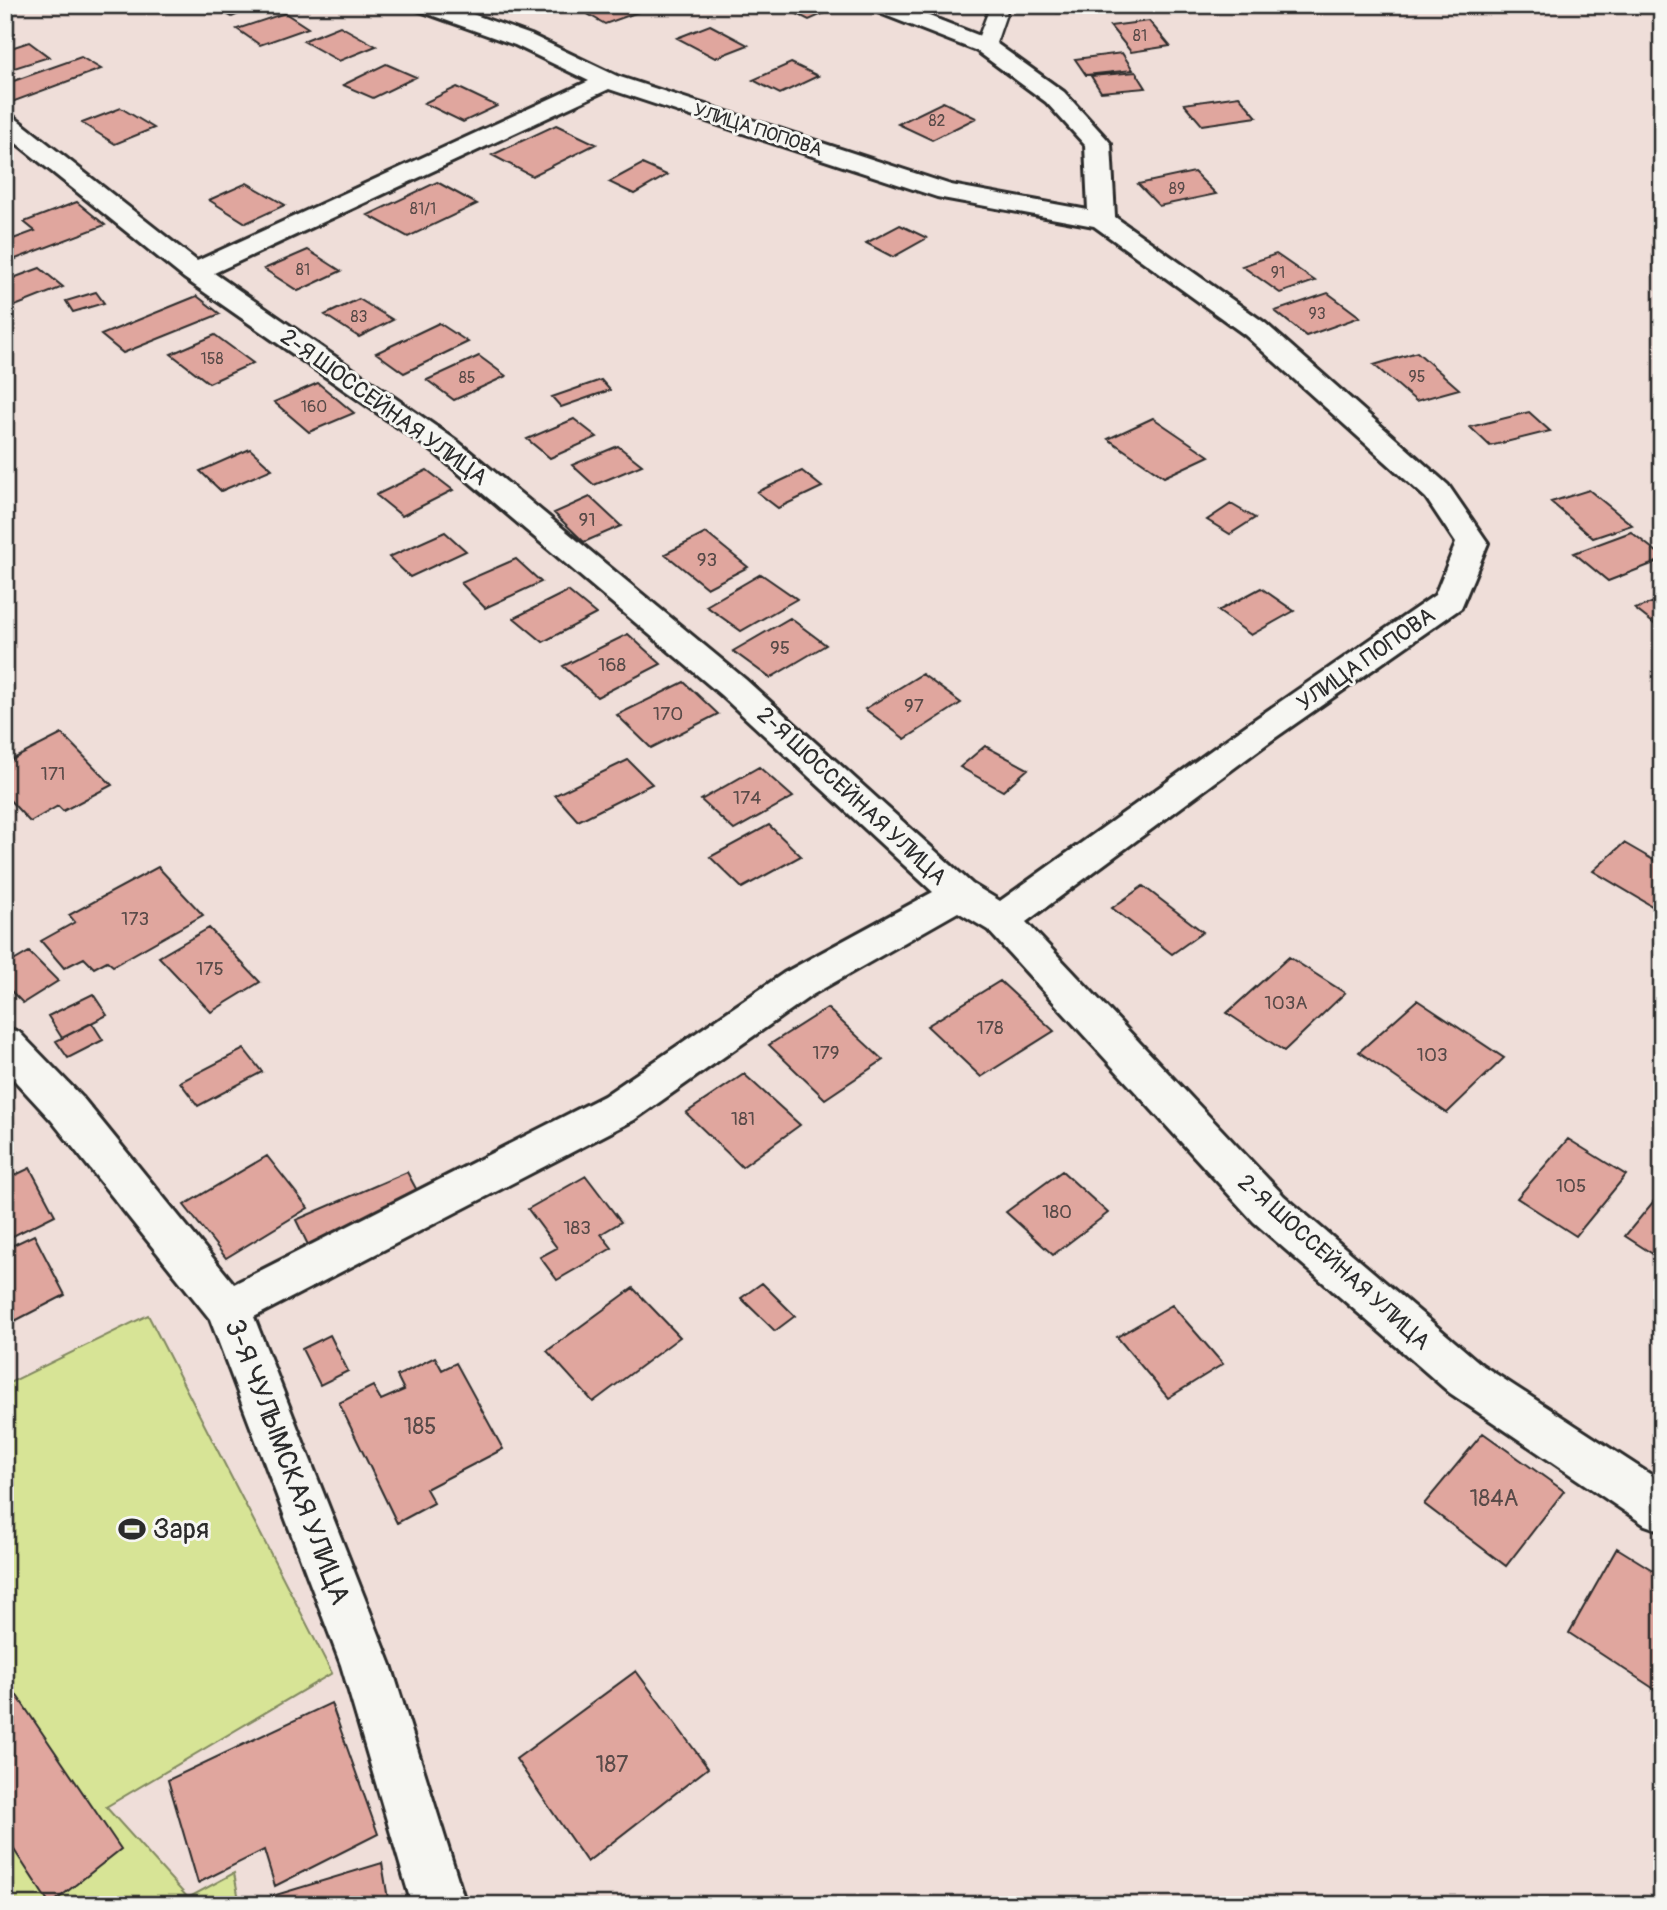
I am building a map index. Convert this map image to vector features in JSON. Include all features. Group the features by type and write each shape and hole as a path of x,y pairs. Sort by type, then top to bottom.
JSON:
{"street":[{"name":"УЛИЦА ПОПОВА","path":"425,5 523,40 608,81 946,192 1102,220 1255,329 1437,492 1472,543 1450,601 1260,732 1001,920"},
{"path":"880,5 985,46 1055,97 1098,144 1102,220"},
{"path":"194,272 608,81"},
{"name":"2-Я ШОССЕЙНАЯ УЛИЦА","path":"5,122 194,272 446,446 733,687 959,894 1001,920 1269,1209 1466,1379 1662,1509"},
{"path":"228,1309 620,1108 798,984 959,894"},
{"name":"3-Я ЧУЛЫМСКАЯ УЛИЦА","path":"5,1043 67,1109 228,1309 366,1665 439,1905"}],"lane":[{"path":"985,46 1000,5"}],"green space":[{"name":"Заря","path":"148,1315 332,1673 106,1807 188,1898 234,1873 240,1905 5,1905 5,1385"}],"building":[{"path":"209,5 260,5 232,17"},
{"path":"602,5 636,5 644,10 605,24 584,12"},
{"path":"792,5 843,5 809,20 785,8"},
{"path":"1051,5 1108,5 1109,7 1057,13"},
{"path":"285,13 308,28 260,45 237,29"},
{"path":"1149,21 1170,46 1131,52 1110,26"},
{"path":"710,25 748,45 715,58 677,38"},
{"path":"340,26 376,46 339,61 303,41"},
{"path":"29,42 49,57 5,71 5,50"},
{"path":"1122,53 1133,70 1086,75 1075,59"},
{"path":"81,57 101,69 12,102 5,97 5,84"},
{"path":"791,63 818,76 780,94 753,80"},
{"path":"386,64 416,77 373,98 343,85"},
{"path":"1136,72 1146,88 1101,92 1091,76"},
{"path":"457,87 497,106 463,122 424,103"},
{"path":"1239,96 1257,117 1202,125 1184,104"},
{"path":"943,102 976,118 932,140 898,124"},
{"path":"121,108 154,128 115,144 82,123"},
{"path":"556,125 596,144 532,176 492,155"},
{"path":"642,164 667,175 634,194 609,182"},
{"path":"1194,172 1216,194 1159,206 1138,184"},
{"path":"437,182 477,204 408,237 368,215"},
{"path":"247,183 285,205 246,223 209,200"},
{"path":"77,202 105,225 5,263 5,242 35,231 24,222"},
{"path":"900,225 927,238 893,257 866,243"},
{"path":"308,250 341,271 298,291 264,269"},
{"path":"1276,254 1315,281 1280,293 1242,266"},
{"path":"40,268 63,287 5,310 5,281"},
{"path":"96,292 104,303 73,312 66,301"},
{"path":"1328,293 1360,317 1306,336 1275,311"},
{"path":"197,296 220,314 123,353 101,335"},
{"path":"359,299 393,320 359,337 325,315"},
{"path":"439,323 468,342 404,373 376,353"},
{"path":"215,335 253,363 209,383 171,354"},
{"path":"1417,352 1459,389 1416,401 1374,365"},
{"path":"479,356 506,376 454,400 427,380"},
{"path":"601,380 610,390 561,407 552,397"},
{"path":"318,383 354,413 309,432 274,402"},
{"path":"1529,412 1550,431 1490,446 1470,427"},
{"path":"1153,418 1209,456 1164,477 1108,439"},
{"path":"574,419 597,437 550,458 527,439"},
{"path":"618,446 642,465 594,485 572,465"},
{"path":"250,449 272,469 221,491 200,471"},
{"path":"427,470 453,490 402,516 376,495"},
{"path":"802,471 822,487 778,508 757,492"},
{"path":"1589,490 1632,525 1593,538 1551,502"},
{"path":"590,497 621,526 584,542 554,513"},
{"path":"1231,504 1255,518 1230,534 1207,520"},
{"path":"445,532 466,551 410,577 389,557"},
{"path":"1631,532 1662,556 1662,560 1608,581 1574,553"},
{"path":"706,533 748,567 707,588 665,554"},
{"path":"516,559 541,582 485,608 461,583"},
{"path":"761,574 797,599 741,631 706,606"},
{"path":"1261,588 1294,611 1251,635 1218,611"},
{"path":"568,591 596,614 543,642 514,618"},
{"path":"1662,599 1662,630 1635,609"},
{"path":"790,618 826,645 770,678 733,651"},
{"path":"628,634 661,664 597,697 563,666"},
{"path":"922,674 961,703 905,739 865,709"},
{"path":"684,682 718,714 651,748 617,715"},
{"path":"62,734 112,785 63,811 58,806 30,822 5,795 5,763"},
{"path":"985,746 1028,769 1003,791 960,767"},
{"path":"628,760 652,784 578,821 555,795"},
{"path":"759,767 793,797 734,830 701,800"},
{"path":"769,825 801,856 742,888 710,857"},
{"path":"1624,843 1662,865 1662,912 1593,871"},
{"path":"158,867 203,915 113,966 107,961 94,968 84,958 64,968 41,941 75,922 69,915"},
{"path":"1143,886 1203,932 1172,954 1112,908"},
{"path":"209,928 260,982 211,1012 159,957"},
{"path":"29,952 58,981 23,1003 5,985 5,966"},
{"path":"1289,957 1345,993 1284,1051 1227,1013"},
{"path":"1000,981 1054,1031 981,1077 927,1026"},
{"path":"93,994 107,1015 62,1038 48,1016"},
{"path":"1417,1000 1504,1058 1447,1113 1359,1052"},
{"path":"827,1008 883,1060 825,1099 769,1045"},
{"path":"92,1023 103,1040 68,1058 56,1041"},
{"path":"244,1049 262,1072 198,1106 180,1082"},
{"path":"744,1074 800,1125 742,1167 686,1113"},
{"path":"1568,1139 1626,1175 1576,1236 1517,1198"},
{"path":"267,1156 308,1208 226,1258 184,1205"},
{"path":"30,1168 55,1215 5,1240 5,1180"},
{"path":"1062,1171 1108,1213 1053,1255 1006,1212"},
{"path":"407,1172 421,1198 309,1247 296,1220"},
{"path":"586,1176 621,1222 601,1234 612,1248 557,1280 540,1257 557,1248 528,1209"},
{"path":"1662,1191 1662,1260 1625,1236"},
{"path":"34,1235 65,1295 5,1326 5,1249"},
{"path":"762,1283 795,1316 775,1331 741,1298"},
{"path":"633,1288 680,1337 593,1402 547,1351"},
{"path":"1172,1305 1223,1364 1168,1398 1117,1337"},
{"path":"330,1335 348,1371 320,1385 302,1349"},
{"path":"435,1357 442,1370 456,1363 503,1449 426,1489 434,1503 397,1523 339,1403 373,1386 381,1400 404,1390 397,1376"},
{"path":"1483,1433 1564,1491 1506,1566 1424,1504"},
{"path":"1617,1548 1662,1576 1662,1694 1569,1633"},
{"path":"636,1671 708,1768 587,1862 516,1759"},
{"path":"5,1678 121,1849 50,1905 5,1836"},
{"path":"331,1703 378,1834 275,1886 264,1850 198,1883 168,1780"},
{"path":"382,1863 389,1905 267,1905 266,1898"}],"place":[{"name":"Заря","path":"132,1529"}]}
